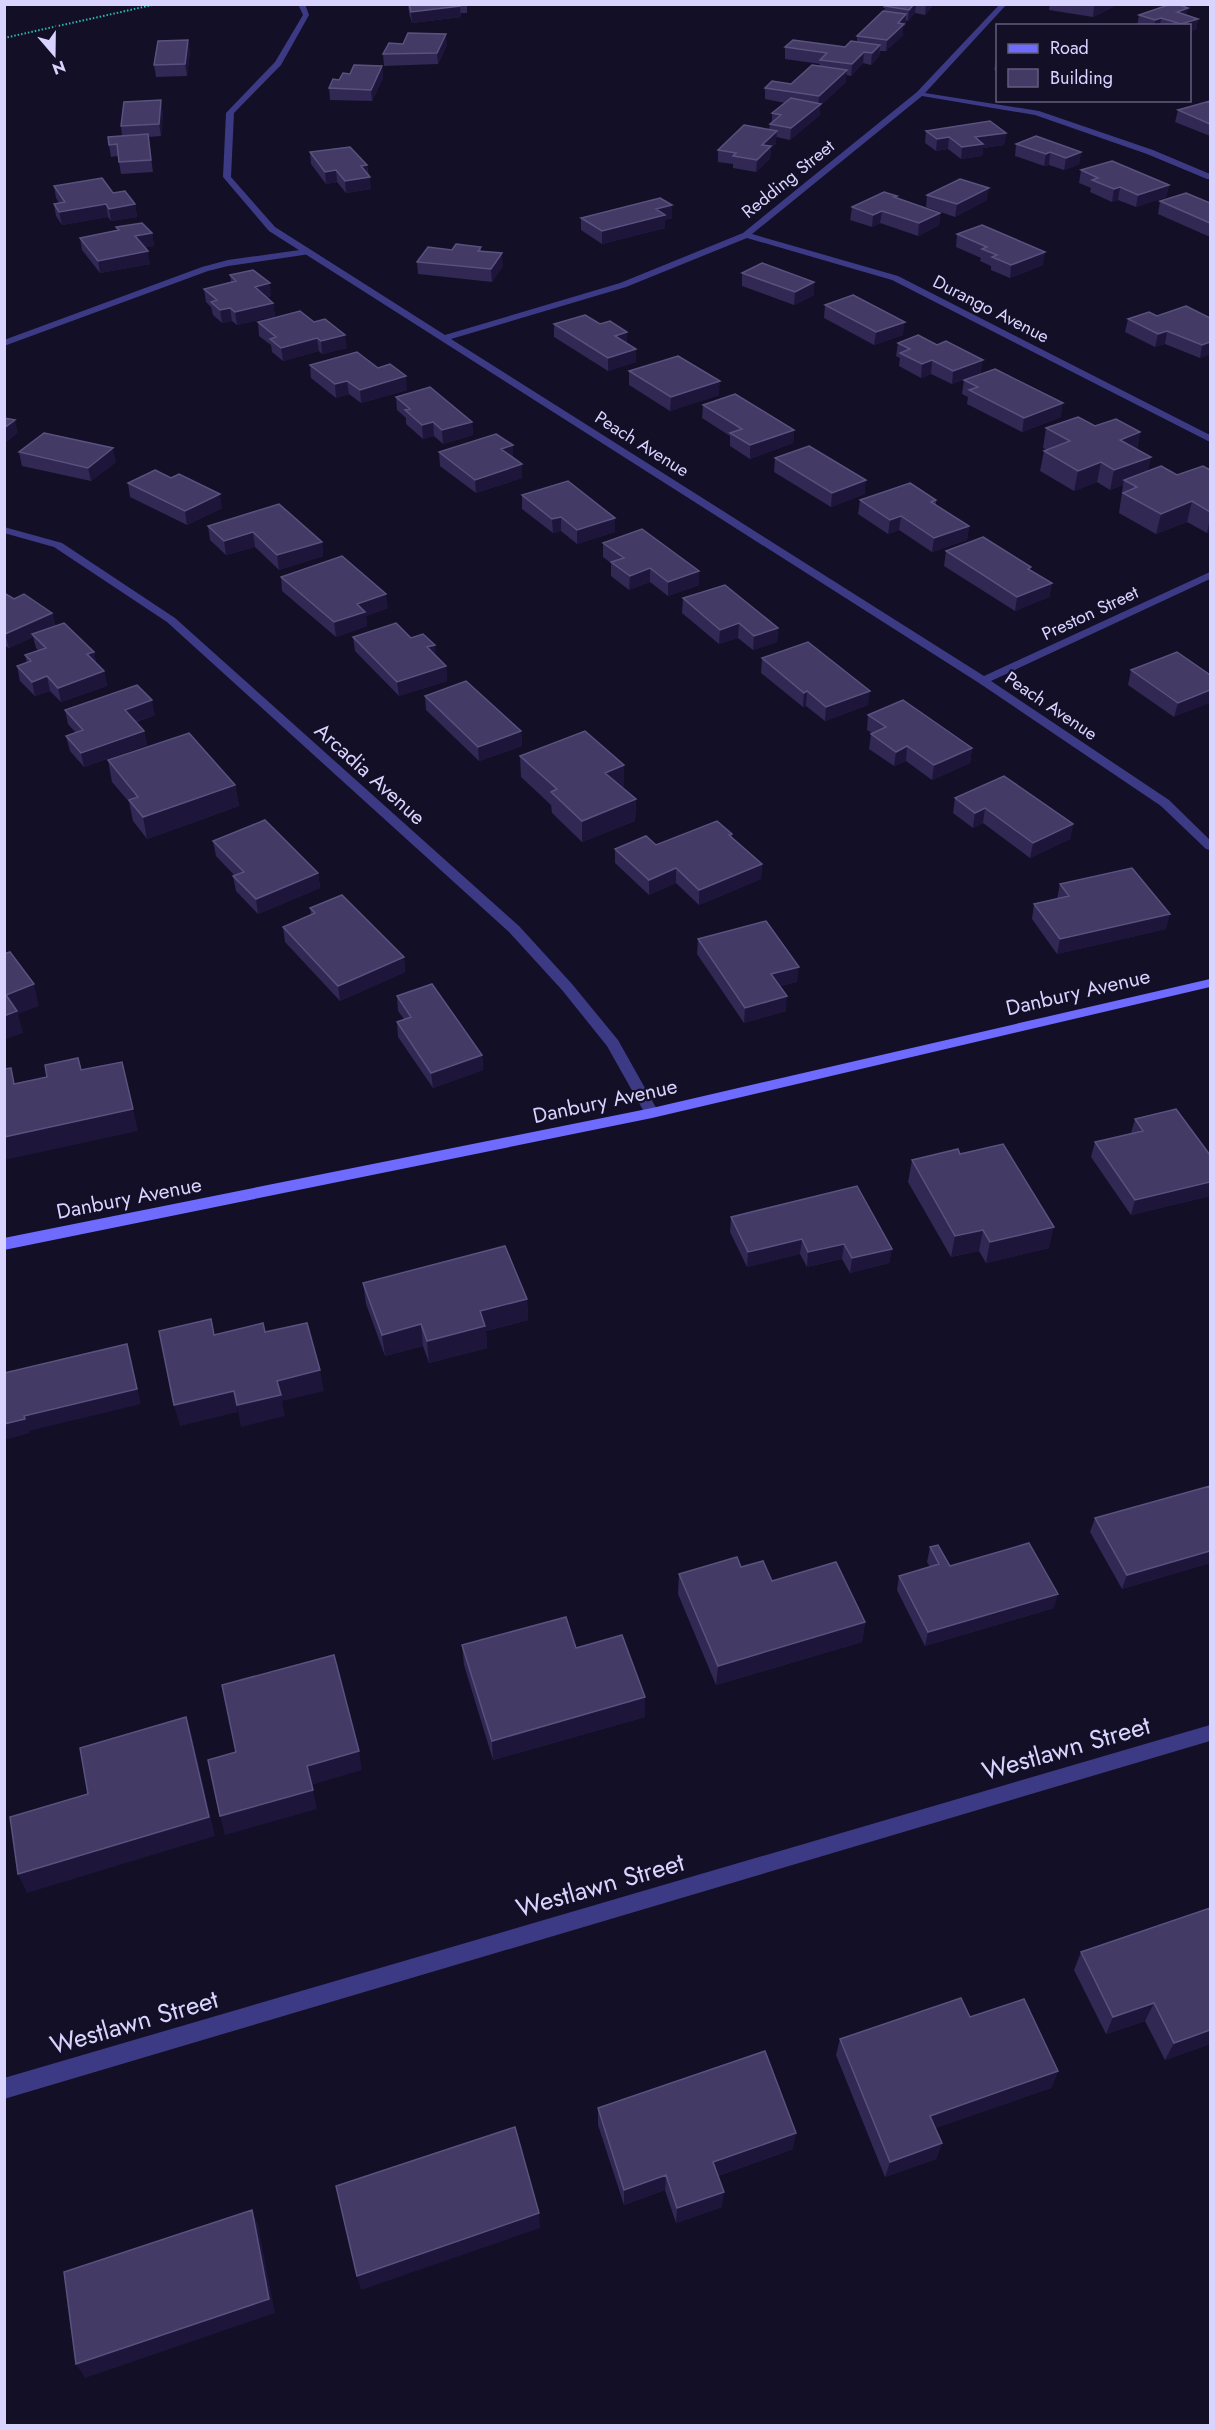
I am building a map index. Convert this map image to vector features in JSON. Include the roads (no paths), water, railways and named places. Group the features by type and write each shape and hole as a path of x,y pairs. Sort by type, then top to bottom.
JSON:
{"street":[{"name":"Peach Avenue","path":"301,4 306,15 279,63 230,113 226,177 272,229 983,681 1165,803 1210,846"},
{"name":"Redding Street","path":"445,338 623,285 746,235 920,94 1004,4"},
{"path":"920,94 1036,113 1150,152 1210,177"},
{"name":"Durango Avenue","path":"746,235 895,279 1210,439"},
{"path":"4,344 145,290 228,263 307,252"},
{"name":"Arcadia Avenue","path":"4,530 58,545 171,620 514,928 613,1043 652,1113"},
{"name":"Preston Street","path":"983,681 1210,575"},
{"name":"Danbury Avenue","path":"4,1244 652,1113 1210,983"},
{"name":"Westlawn Street","path":"4,2089 1210,1733"}]}
